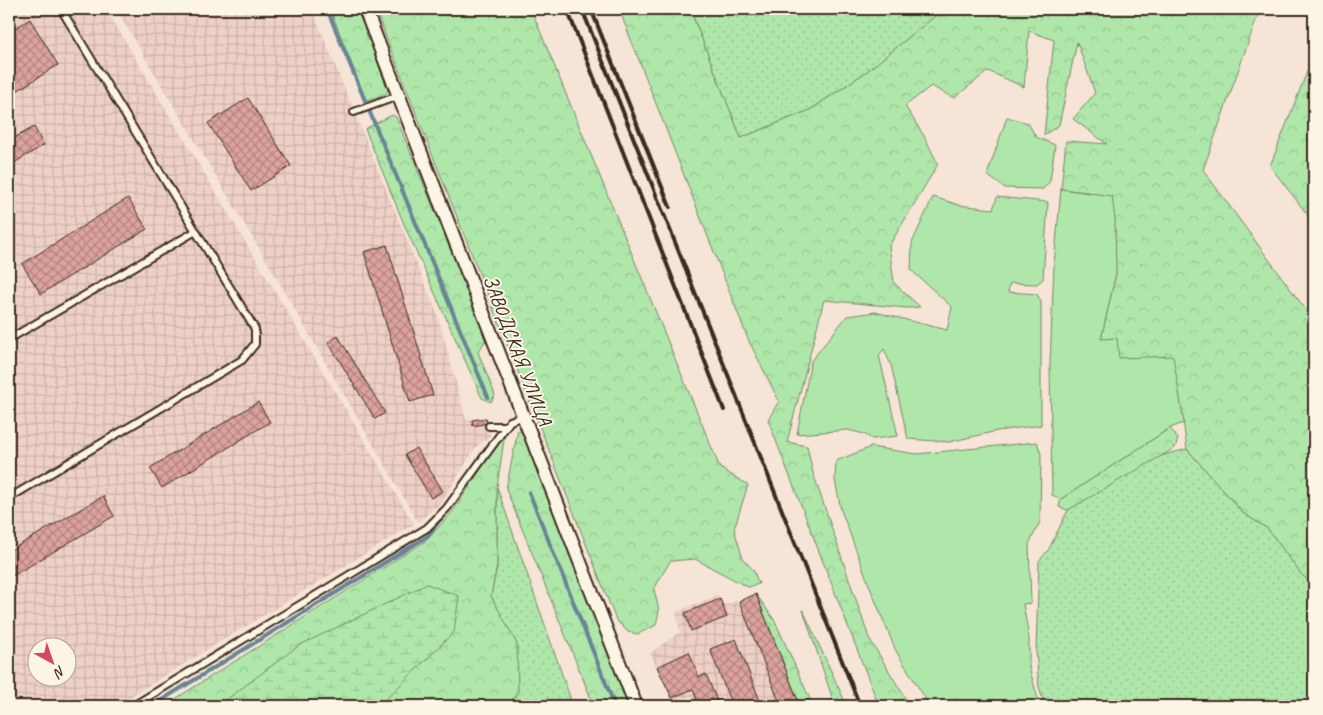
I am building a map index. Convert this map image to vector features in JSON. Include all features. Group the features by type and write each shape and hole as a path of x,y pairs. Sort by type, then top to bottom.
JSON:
{"street":[{"name":"ЗАВОДСКАЯ УЛИЦА","path":"365,9 636,706"}],"lane":[{"path":"9,498 242,360 255,344 254,329 61,9"},
{"path":"354,112 398,96"},
{"path":"9,339 196,231"},
{"path":"133,706 427,528 447,508 510,421 524,416"},
{"path":"489,426 506,426"}],"shaded area":[{"path":"9,9 106,9 414,524 115,706 9,706"},
{"path":"116,9 312,9 438,316 466,420 487,417 489,426 490,436 476,447 442,502 418,522 272,270"},
{"path":"756,594 801,706 695,706 691,696 674,702 650,653 680,632 676,612 718,595 725,605"}],"green space":[{"path":"330,9 359,9 388,91 384,95 366,100"},
{"path":"375,9 531,9 720,468 748,485 734,529 743,559 753,570 759,584 748,587 695,559 670,561 654,589 659,611 656,625 638,634 628,632 616,620"},
{"path":"619,9 690,9 741,138 810,110 866,72 944,9 1260,9 1203,170 1314,321 1314,586 1301,574 1268,529 1243,513 1187,449 1179,392 1119,358 1101,339 1116,273 1095,193 1061,189 1066,141 1107,144 1073,119 1095,93 1077,42 1059,125 1044,135 1054,40 1029,31 1024,87 988,71 954,98 931,86 905,106 924,136 938,164 889,246 894,283 920,307 907,308 824,300 787,442 807,446 813,473 869,638 910,706 879,706 768,420 779,401 748,339"},
{"path":"690,9 944,9 866,72 810,110 741,138"},
{"path":"1314,54 1314,223 1270,166"},
{"path":"392,115 396,117 487,338 478,352 495,395 491,402 482,398 406,229 365,129"},
{"path":"1007,117 1028,123 1036,137 1055,145 1050,181 1043,189 1005,188 987,175"},
{"path":"1061,189 1112,196 1115,219 1116,273 1101,339 1117,338 1119,358 1173,356 1184,423 1170,428 1061,499 1052,495 1050,364 1054,265"},
{"path":"933,197 959,205 993,209 997,197 1048,202 1043,279 1037,284 1010,283 1008,292 1037,294 1041,302 1041,425 997,431 949,442 908,439 891,365 884,349 879,355 898,436 872,439 864,434 848,430 797,434 811,361 847,316 875,312 947,330 952,307 911,270 912,243"},
{"path":"1170,428 1178,439 1175,448 1068,510 1059,507 1061,499"},
{"path":"518,430 522,433 630,706 594,706 506,489"},
{"path":"505,433 497,487 497,565 491,596 517,644 518,692 507,706 164,706 427,540 453,511"},
{"path":"1037,442 1041,454 1040,522 1029,544 1031,603 1023,604 1029,638 1029,667 1040,706 960,706 957,699 941,706 930,706 896,651 871,590 841,510 835,480 836,461 871,447 917,454"},
{"path":"1187,449 1243,513 1268,529 1301,574 1314,586 1314,706 1045,706 1039,687 1036,651 1039,561 1049,549 1068,510 1157,457"},
{"path":"497,487 573,706 507,706 518,692 491,596 497,565"},
{"path":"427,584 459,596 454,632 379,706 218,706 298,646"},
{"path":"756,594 775,621 813,706 800,706"},
{"path":"803,610 847,706 835,706"}],"building":[{"path":"30,19 58,65 9,96 9,32"},
{"path":"248,98 291,166 251,191 208,123"},
{"path":"34,127 44,145 9,166 9,141"},
{"path":"128,198 147,229 41,294 22,264"},
{"path":"387,245 433,395 410,402 364,252"},
{"path":"338,336 385,413 375,419 328,342"},
{"path":"258,402 270,422 162,488 150,468"},
{"path":"486,418 487,423 473,426 472,420"},
{"path":"416,448 443,491 431,498 405,455"},
{"path":"103,496 114,516 9,578 9,551"},
{"path":"756,594 800,706 781,706 739,601"},
{"path":"720,599 727,617 691,631 685,613"},
{"path":"736,639 762,706 732,706 710,649"},
{"path":"689,652 699,677 706,674 719,706 699,706 693,689 672,698 657,667"}],"waterway":[{"path":"327,9 488,397"},
{"path":"529,492 615,706"},
{"path":"152,706 428,536 442,517"}],"railway":[{"path":"567,9 724,410"},
{"path":"582,9 860,706"},
{"path":"591,9 670,207"}]}
